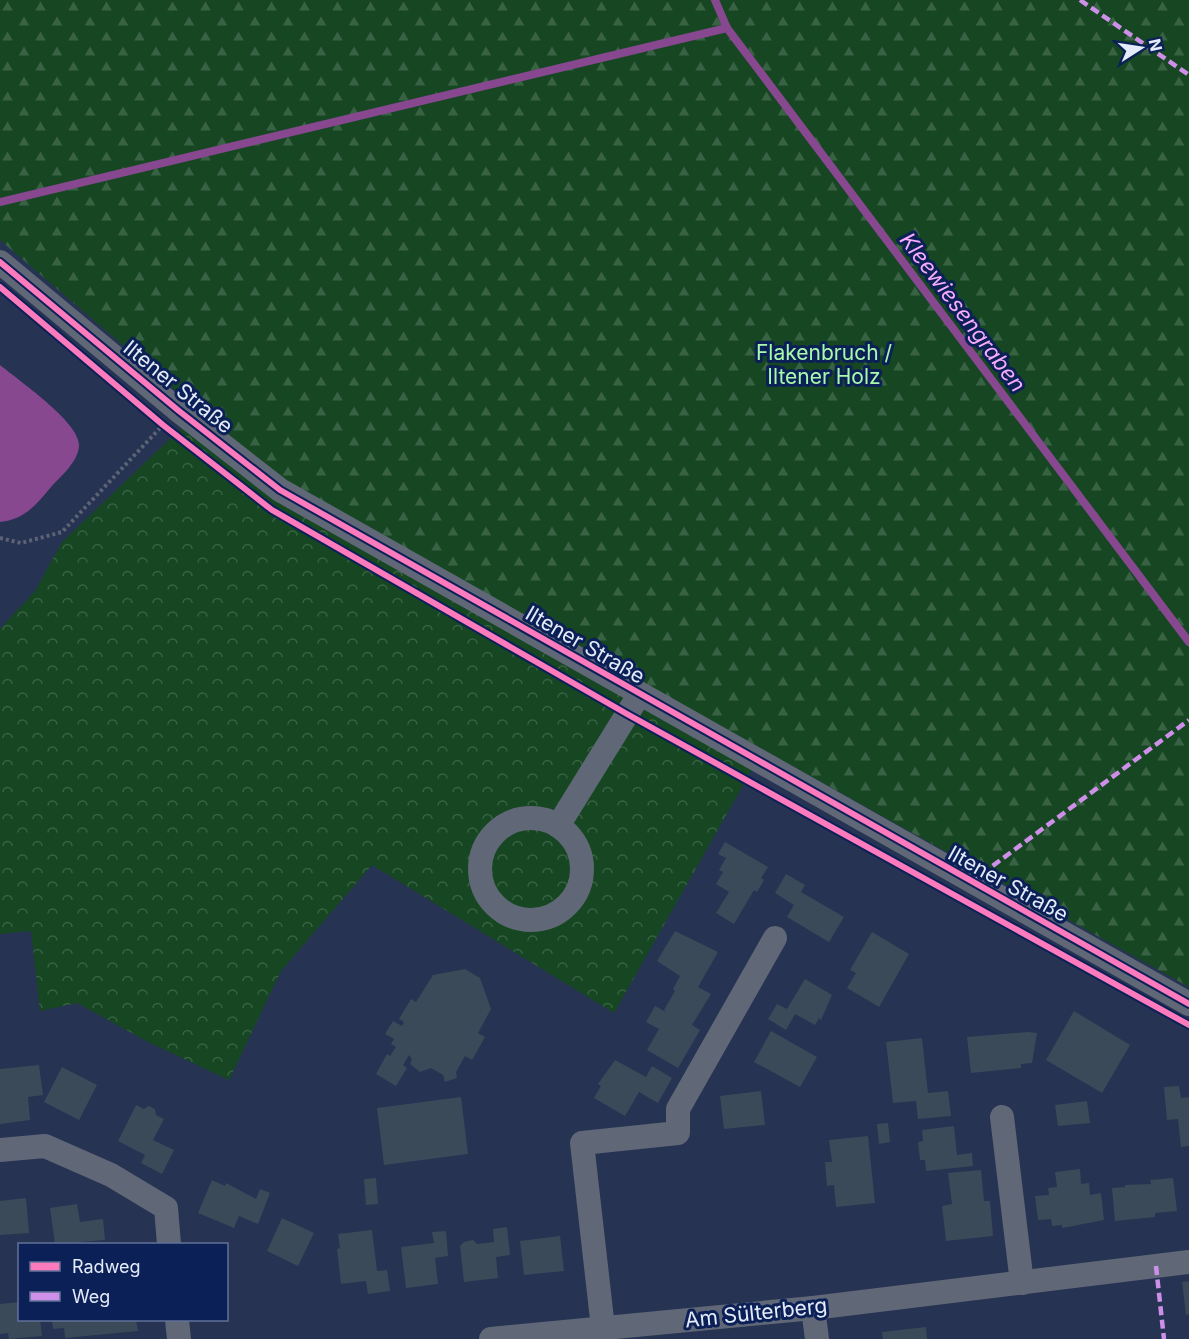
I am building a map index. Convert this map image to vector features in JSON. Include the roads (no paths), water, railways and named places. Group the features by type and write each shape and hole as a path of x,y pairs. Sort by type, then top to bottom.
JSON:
{"street":[{"name":"Iltener Straße","path":"0,262 179,411 280,490 1189,1005"},
{"path":"558,826 639,695"},
{"path":"520,819 540,819 558,826 573,840 581,858 581,878 573,897 560,911 542,919 522,919 503,912 489,898 481,879 481,860 488,841 502,827 520,819"},
{"path":"603,1328 582,1143 678,1133 678,1109 775,938"},
{"path":"1002,1117 1022,1283"},
{"path":"0,1150 45,1146 111,1175 166,1208 170,1243"},
{"name":"Am Sülterberg","path":"490,1339 813,1308 1189,1262"},
{"path":"813,1308 817,1339"},
{"path":"177,1321 179,1339"}],"waterway":[{"name":"Kleewiesengraben","path":"715,0 727,28 1189,642"},
{"path":"0,202 727,28"}],"park label":[{"name":"Flakenbruch / Iltener Holz","path":"824,365"}]}
